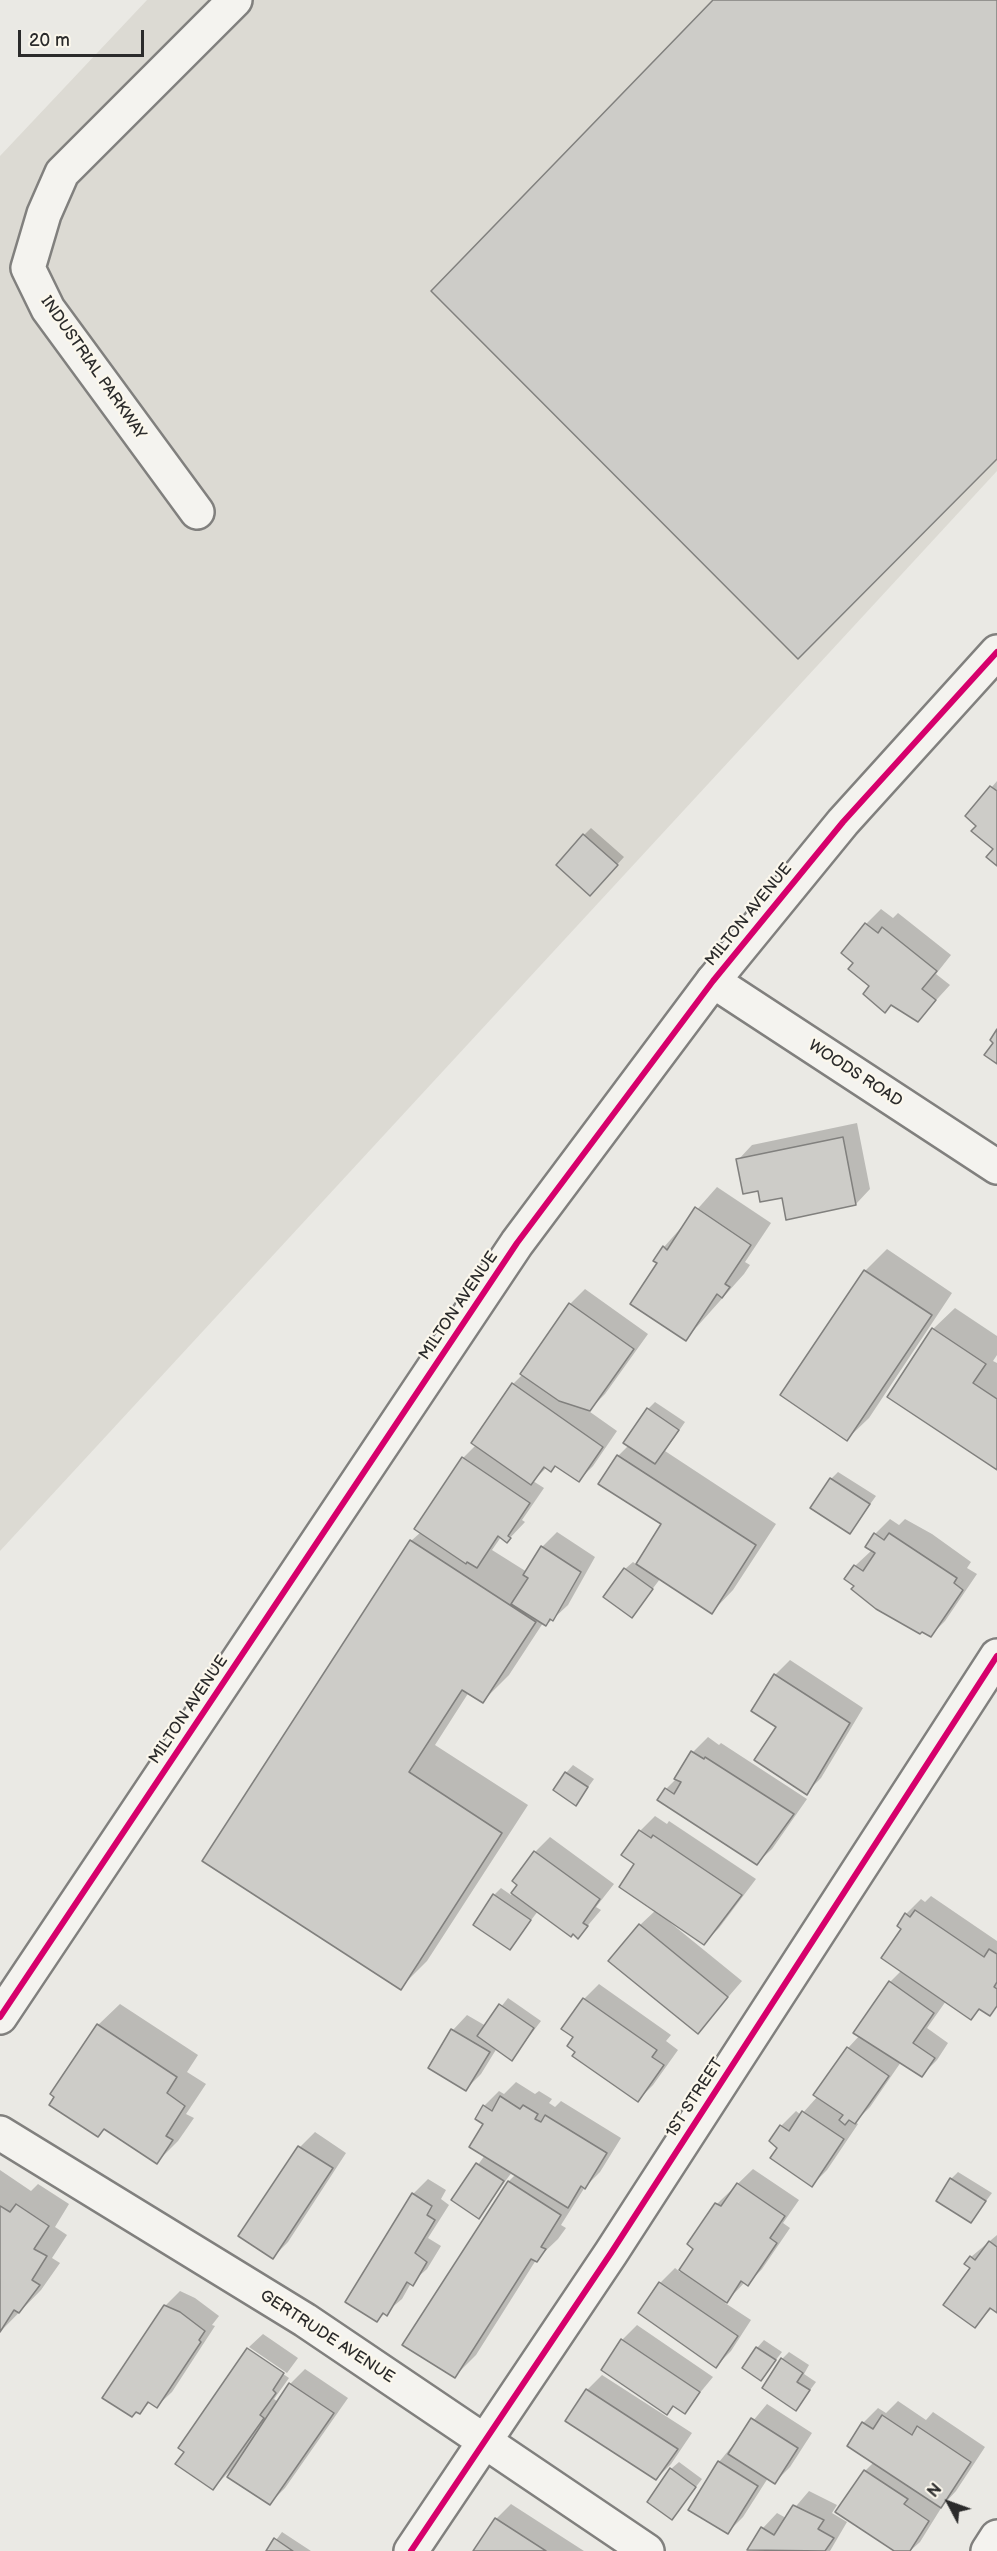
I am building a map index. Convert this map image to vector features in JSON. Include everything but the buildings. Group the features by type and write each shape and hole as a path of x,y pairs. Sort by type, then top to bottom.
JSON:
{"street":[{"name":"INDUSTRIAL PARKWAY","path":"197,512 48,309 28,268 44,214 62,174 235,0"},
{"name":"MILTON AVENUE","path":"0,2017 517,1243 713,981 843,822 997,652"},
{"name":"WOODS ROAD","path":"713,981 997,1167"},
{"name":"1ST STREET","path":"411,2551 611,2253 997,1656"},
{"name":"GERTRUDE AVENUE","path":"0,2133 305,2320 647,2551"},
{"path":"988,2551 997,2537"}],"shaded area":[{"path":"147,0 997,0 997,471 0,1551 0,156"}],"cycle path":[{"path":"0,2017 517,1243 713,981 843,822 997,652"},
{"path":"411,2551 611,2253 997,1656"}]}
